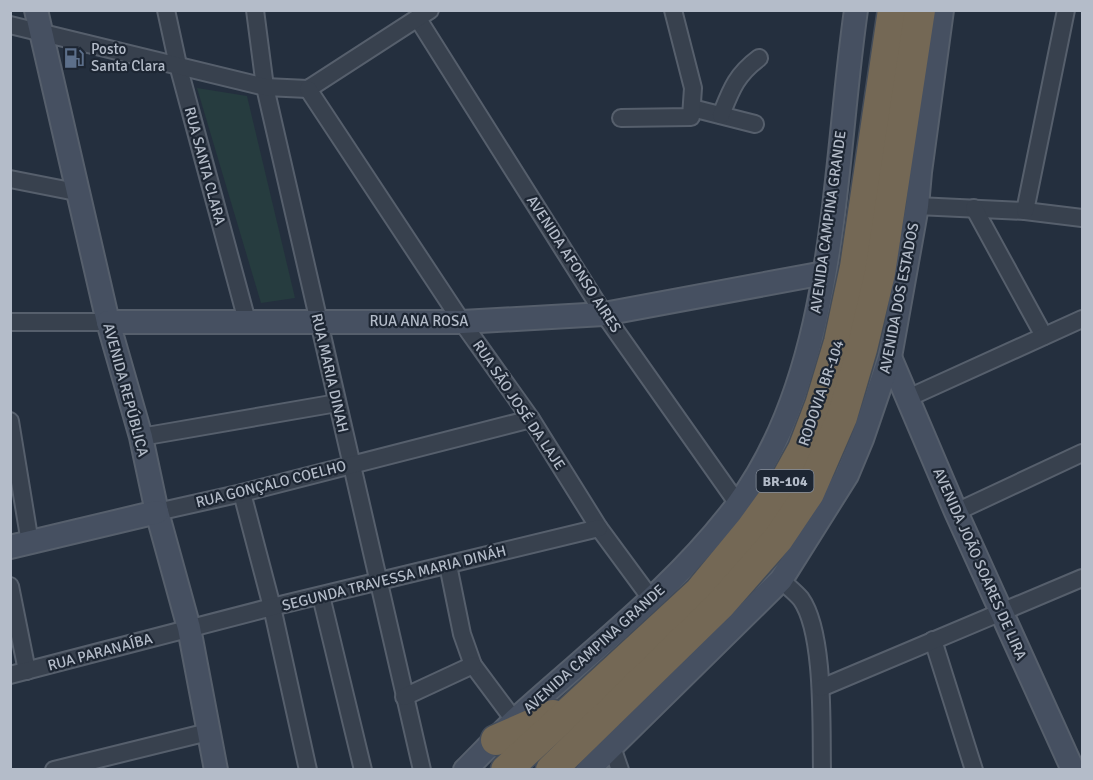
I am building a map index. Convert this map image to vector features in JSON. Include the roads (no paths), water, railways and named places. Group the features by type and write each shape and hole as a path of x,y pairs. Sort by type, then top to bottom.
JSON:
{"highway":[{"name":"RODOVIA BR-104","path":"506,770 699,592 758,520 783,485 803,448 820,405 839,342 855,267 882,93 892,10"},
{"name":"RODOVIA BR-104","path":"551,770 720,605 778,539 809,493 842,417 862,350 880,273 920,10"},
{"path":"505,730 573,707"}],"street":[{"name":"AVENIDA REPÚBLICA","path":"36,10 76,192 108,322 141,437 156,512 189,628 216,770"},
{"name":"RUA SANTA CLARA","path":"166,10 178,65 247,321"},
{"name":"RUA MARIA DINAH","path":"255,10 265,87 422,770"},
{"path":"621,118 692,117 693,88 673,10"},
{"name":"AVENIDA DOS ESTADOS","path":"588,770 781,580 847,475 890,357 917,206 942,10"},
{"path":"1025,211 1066,10"},
{"path":"10,25 265,87 308,89 424,15"},
{"name":"AVENIDA AFONSO AIRES","path":"424,15 604,314 738,504"},
{"name":"AVENIDA CAMPINA GRANDE","path":"465,770 505,730 652,600 705,544 738,504 765,461 788,414 806,360 824,273 852,15"},
{"path":"721,115 733,84 748,66 759,58"},
{"name":"RUA SÃO JOSÉ DA LAJE","path":"308,89 462,322 531,419 599,528 652,600"},
{"path":"692,108 755,124"},
{"path":"10,179 76,192"},
{"path":"917,206 1025,211 1083,218"},
{"path":"974,208 1044,336"},
{"name":"RUA ANA ROSA","path":"10,322 318,320 462,322 604,314 824,273"},
{"path":"908,398 1083,318"},
{"name":"AVENIDA JOÃO SOARES DE LIRA","path":"890,357 956,512 1073,770"},
{"path":"141,437 337,403"},
{"name":"RUA GONÇALO COELHO","path":"20,545 242,493 531,419"},
{"path":"10,421 20,545"},
{"path":"956,512 1083,453"},
{"path":"242,493 272,608 308,770"},
{"name":"SEGUNDA TRAVESSA MARIA DINÁH","path":"189,628 599,528"},
{"path":"448,565 462,633 473,665 505,730"},
{"path":"821,688 1083,578"},
{"path":"781,580 801,600 813,630 821,688 822,770"},
{"path":"10,586 27,671"},
{"path":"321,596 363,770"},
{"name":"RUA PARANAÍBA","path":"10,675 189,628"},
{"path":"933,640 974,770"},
{"path":"404,697 473,665"},
{"path":"54,770 208,732"},
{"path":"612,747 620,770"}],"place":[{"name":"Posto Santa Clara","path":"74,58"}]}
